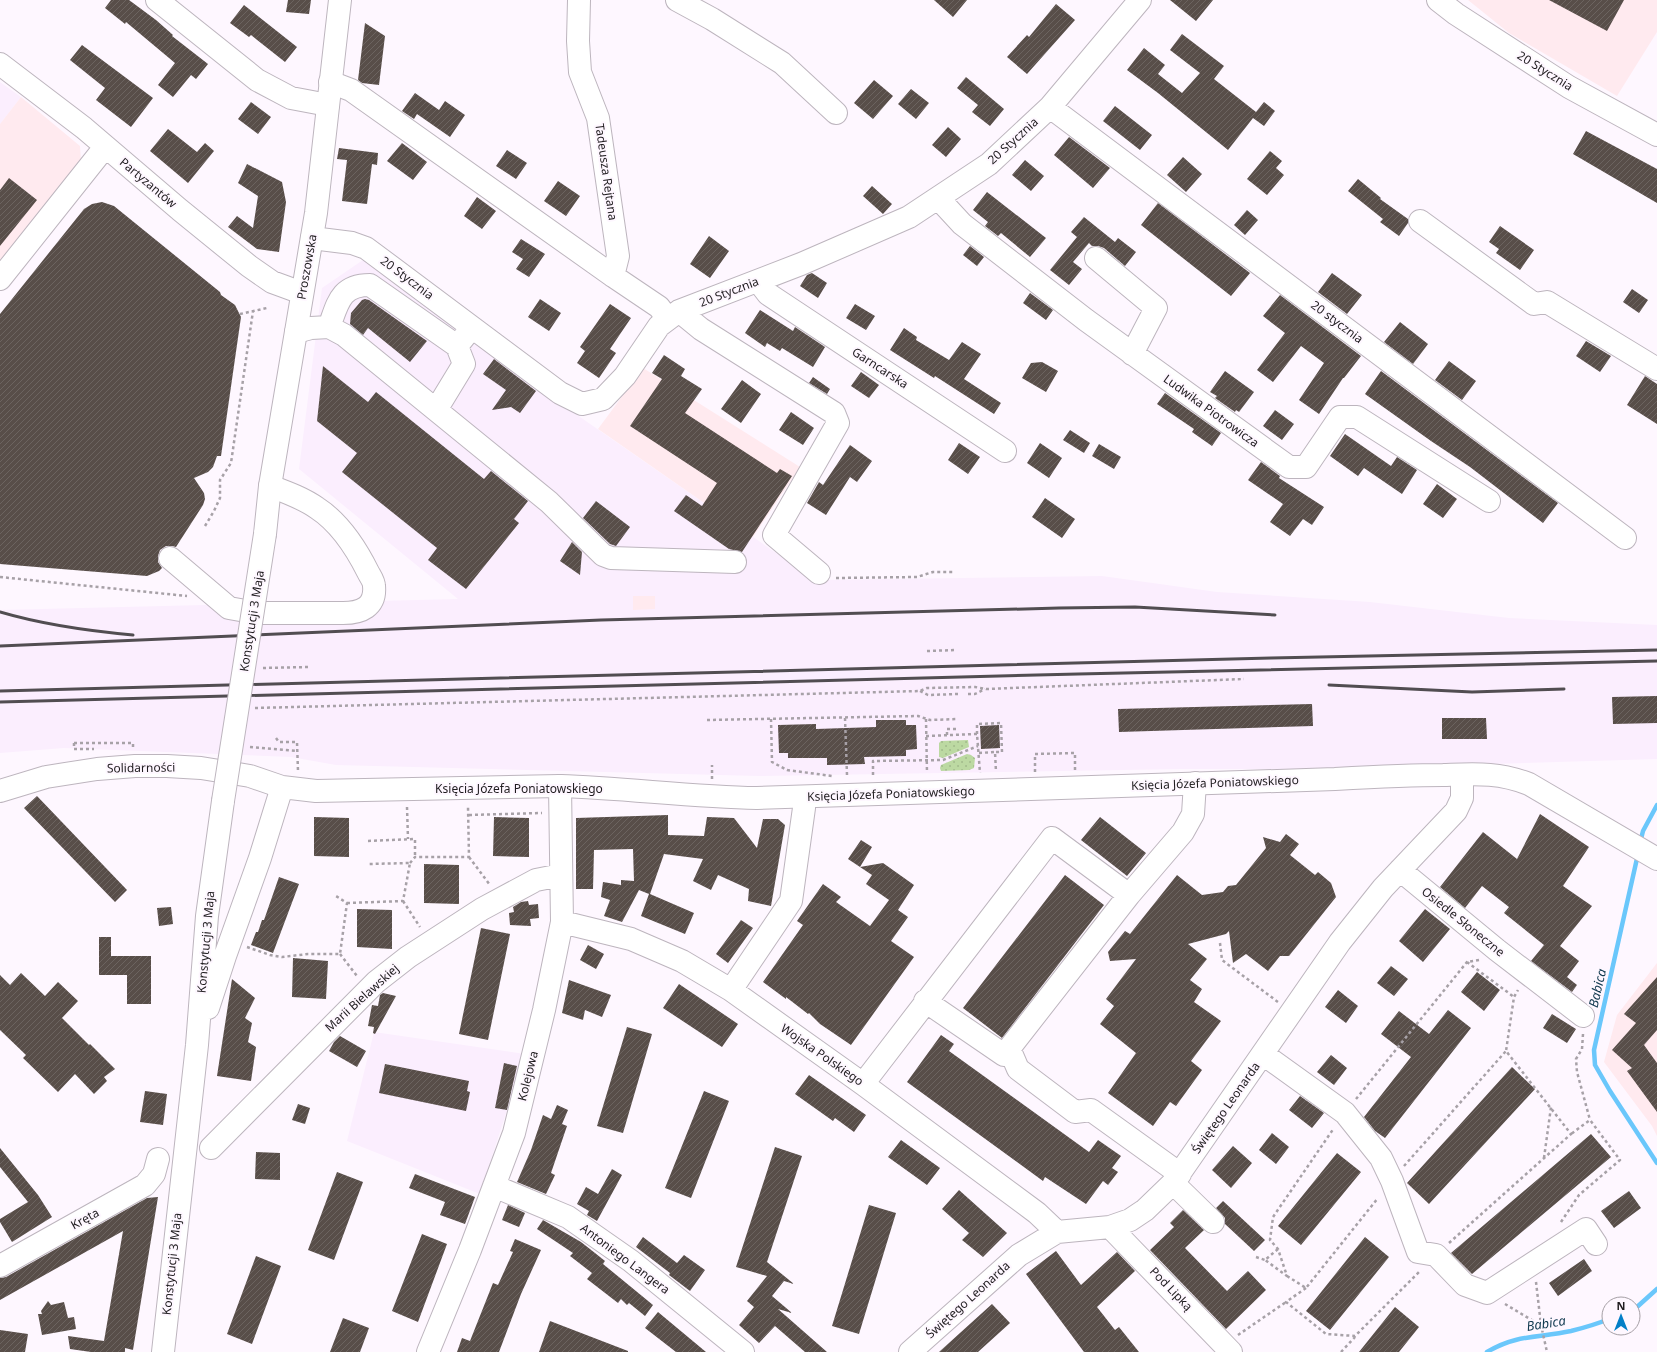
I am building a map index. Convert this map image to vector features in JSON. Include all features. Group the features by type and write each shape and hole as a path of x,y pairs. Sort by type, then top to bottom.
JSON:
{"street":[{"path":"157,0 257,80 291,98 328,105"},
{"name":"Proszowska","path":"265,534 270,486 312,238 340,0"},
{"name":"Tadeusza Rejtana","path":"579,0 578,41 580,72 598,118 618,256 613,276"},
{"path":"677,0 712,19 782,63 836,113"},
{"name":"20 Stycznia","path":"312,238 352,243 366,248 560,393 582,404 603,400 625,376 659,326 673,315 801,264 910,217 989,164 1050,107 1140,0"},
{"name":"20 Stycznia","path":"1438,0 1456,14 1570,87 1657,135"},
{"name":"Partyzantów","path":"0,64 84,128 105,148 249,266 272,282 302,293"},
{"path":"330,82 352,90 613,276 659,307 701,329 834,413 838,422 774,535 819,573"},
{"name":"20 stycznia","path":"1050,107 1625,538"},
{"path":"0,279 105,148"},
{"name":"Ludwika Piotrowicza","path":"938,198 962,224 1086,320 1289,467 1306,467 1340,417 1357,417 1489,501"},
{"path":"1420,221 1534,304 1547,302 1657,369"},
{"path":"1096,258 1156,308 1132,354"},
{"name":"Garncarska","path":"758,281 768,294 1005,451"},
{"path":"329,327 339,300 345,291 358,285 370,285 457,346 464,364 436,410"},
{"path":"296,332 311,328 329,327 344,335 549,502 603,555 612,558 735,562"},
{"path":"457,346 472,327"},
{"path":"170,558 229,608 257,613 357,613 368,607 373,600 374,585 360,557 340,529 318,508 296,496 270,486"},
{"name":"Konstytucji 3 Maja","path":"163,1352 197,1045 203,960 211,887 265,534"},
{"name":"Solidarności","path":"0,791 46,777 97,769 135,766 201,768 250,776 282,787"},
{"name":"Księcia Józefa Poniatowskiego","path":"282,787 316,791 560,797 593,787 711,798 803,797 1335,779 1400,775 1483,774 1506,776 1529,784 1655,858"},
{"name":"Świętego Leonarda","path":"910,1352 1020,1255 1057,1232 1110,1227 1130,1220 1146,1210 1177,1178 1340,942 1383,888 1456,811 1462,798 1462,775"},
{"path":"925,1001 1004,1055 1129,895 1183,832 1193,814 1195,783"},
{"path":"197,1045 225,956 260,858 282,787"},
{"name":"Kolejowa","path":"428,1352 470,1250 514,1134 544,1010 562,922 560,797"},
{"path":"731,990 791,901 804,808 803,797"},
{"path":"863,1084 925,1001 1052,838 1129,895"},
{"name":"Osiedle Słoneczne","path":"1400,870 1497,950 1583,1016"},
{"name":"Marii Bielawskiej","path":"211,1148 376,982 408,957 482,909 536,880 561,875"},
{"name":"Wojska Polskiego","path":"562,922 631,939 682,961 731,990 863,1084 1037,1213 1057,1232"},
{"path":"203,960 216,961 225,956"},
{"path":"1009,1048 1018,1069 1075,1112 1091,1110 1177,1178 1212,1222"},
{"path":"1263,1054 1345,1113 1381,1158 1392,1181 1418,1252 1436,1255 1465,1285 1487,1292 1534,1264 1586,1229 1596,1244"},
{"name":"Kręta","path":"0,1266 145,1185 154,1174 158,1159"},
{"name":"Antoniego Langera","path":"494,1186 568,1217 631,1261 744,1352"},
{"name":"Pod Lipką","path":"1110,1227 1228,1348"}],"path":[{"path":"240,314 267,308"},
{"path":"205,526 220,498 220,480 231,463 253,311"},
{"path":"819,573 829,578 917,577 933,572 955,572"},
{"path":"0,577 186,597 202,586"},
{"path":"927,651 957,650"},
{"path":"262,668 309,667"},
{"path":"249,708 920,691 927,688 975,687 986,689 1244,679"},
{"path":"968,694 975,694 986,689"},
{"path":"920,691 928,695 958,694"},
{"path":"707,720 918,716 926,719 958,719"},
{"path":"845,718 847,775"},
{"path":"771,719 772,762 787,770 835,776"},
{"path":"926,719 927,773"},
{"path":"979,753 1002,752 1000,723 977,724 980,780"},
{"path":"947,735 947,729 958,729"},
{"path":"926,736 977,734"},
{"path":"276,738 279,742 297,742 298,772"},
{"path":"91,749 74,750 74,743 133,743 133,748 126,748"},
{"path":"248,746 297,751"},
{"path":"873,775 873,761 943,760 978,746"},
{"path":"995,752 996,773"},
{"path":"1035,778 1035,754 1075,753 1076,777"},
{"path":"469,815 550,812 550,807 560,797"},
{"path":"468,800 469,857 501,899"},
{"path":"407,802 408,839"},
{"path":"368,841 415,838 415,857 410,863 403,901 430,943"},
{"path":"415,857 469,857"},
{"path":"368,864 410,863"},
{"path":"336,896 347,904 403,901"},
{"path":"347,904 340,954 369,989"},
{"path":"1220,942 1222,960 1278,1003"},
{"path":"245,946 270,955 282,957 308,954 340,954"},
{"path":"1287,1276 1278,1249 1270,1240 1273,1216 1345,1113 1467,962 1488,958 1497,950"},
{"path":"1467,962 1514,997"},
{"path":"1228,1348 1306,1288 1392,1181 1506,1051 1514,997 1527,973"},
{"path":"1559,1224 1579,1195 1620,1160 1590,1120 1577,1072 1576,1059 1582,1049 1583,1016"},
{"path":"1506,1051 1551,1106 1571,1134"},
{"path":"1544,1159 1551,1106"},
{"path":"1341,1352 1436,1255 1571,1134 1590,1120"},
{"path":"1265,1260 1278,1249"},
{"path":"1256,1257 1265,1260 1306,1288"},
{"path":"1534,1264 1541,1325 1548,1352"},
{"path":"1487,1292 1541,1325"},
{"path":"1286,1302 1326,1334 1355,1336"}],"shaded area":[{"path":"1468,0 1657,0 1657,32 1617,96 1509,33"},
{"path":"0,82 21,97 0,124"},
{"path":"21,97 80,146 81,162 0,263 0,124"},
{"path":"363,260 557,401 815,580 1102,576 1217,592 1370,602 1509,618 1657,625 1657,759 1333,769 1182,769 759,776 336,765 291,757 64,748 0,753 0,610 458,599 299,469 322,288"},
{"path":"643,368 800,467 753,537 598,429"},
{"path":"633,596 655,596 655,609 633,610"},
{"path":"1657,963 1657,1136 1652,1126 1604,1062 1617,1015"},
{"path":"374,1032 525,1054 480,1194 347,1141"}],"green space":[{"path":"968,740 969,747 943,758 939,757 939,743 941,741"},
{"path":"967,754 975,758 974,768 969,770 941,771 941,765"}],"building":[{"path":"111,0 129,0 156,20 173,35 172,36 208,64 196,79 191,75 173,97 158,85 175,63 126,22 125,24 105,8"},
{"path":"288,0 311,0 309,14 286,12"},
{"path":"934,0 967,0 953,17"},
{"path":"1170,0 1213,0 1196,21"},
{"path":"1549,0 1624,0 1607,31"},
{"path":"1056,4 1075,20 1027,74 1007,57 1027,35 1029,37"},
{"path":"244,5 297,47 285,62 251,35 249,37 230,23"},
{"path":"365,23 385,36 379,85 362,83 358,80"},
{"path":"1182,34 1224,66 1214,79 1256,112 1264,102 1275,111 1264,126 1253,118 1228,150 1158,93 1127,70 1144,48 1165,65 1158,74 1182,93 1200,73 1170,50"},
{"path":"82,45 153,98 131,127 96,100 105,88 70,60"},
{"path":"966,77 1004,109 990,126 972,112 978,105 957,88"},
{"path":"874,80 893,96 873,119 854,103"},
{"path":"911,89 929,103 916,119 898,104"},
{"path":"415,93 439,110 445,101 465,115 450,137 417,114 414,119 402,111"},
{"path":"251,102 271,117 258,134 238,119"},
{"path":"1115,106 1152,135 1140,150 1103,121"},
{"path":"948,127 961,139 946,157 932,145"},
{"path":"168,129 197,152 205,143 214,151 188,183 150,151"},
{"path":"1586,131 1657,169 1657,203 1573,154"},
{"path":"1069,137 1110,168 1093,188 1054,155"},
{"path":"402,143 427,162 413,180 387,161"},
{"path":"339,148 378,153 377,165 372,164 367,204 342,201 347,160 337,159"},
{"path":"507,150 527,163 516,179 496,166"},
{"path":"1270,151 1282,161 1276,168 1284,175 1267,195 1247,179"},
{"path":"1183,157 1202,174 1186,192 1167,175"},
{"path":"1025,160 1044,176 1031,191 1012,175"},
{"path":"247,164 282,182 286,202 279,252 257,249 228,227 237,216 253,228 258,196 238,183"},
{"path":"9,178 37,200 0,246 0,190"},
{"path":"1358,179 1381,198 1380,199 1408,219 1408,223 1399,236 1380,222 1383,219 1348,191"},
{"path":"558,181 580,196 566,216 544,201"},
{"path":"872,186 892,204 883,214 863,196"},
{"path":"987,192 1046,238 1030,257 1001,233 998,236 985,226 988,222 973,210"},
{"path":"477,197 496,211 482,229 464,216"},
{"path":"102,202 114,206 220,292 221,295 235,305 241,317 221,456 217,456 213,467 208,472 194,478 204,493 205,499 203,505 176,547 166,546 160,550 158,562 162,568 159,571 147,576 0,564 0,314 84,209 92,204"},
{"path":"1158,203 1250,273 1231,296 1141,225"},
{"path":"1247,210 1258,220 1245,235 1234,225"},
{"path":"1084,217 1115,242 1118,238 1136,252 1125,266 1104,248 1092,246 1089,243 1073,262 1082,269 1069,285 1050,270 1077,237 1071,232"},
{"path":"1500,226 1534,250 1520,270 1496,253 1499,249 1489,242"},
{"path":"709,236 729,251 710,278 690,264"},
{"path":"521,239 545,254 529,277 516,269 523,259 512,252"},
{"path":"970,246 984,257 977,266 963,255"},
{"path":"812,273 827,283 818,298 800,286 807,275"},
{"path":"1332,273 1362,295 1347,314 1318,292"},
{"path":"1632,289 1648,300 1639,313 1623,302"},
{"path":"1030,293 1053,310 1046,320 1023,303"},
{"path":"1280,295 1361,356 1343,378 1319,414 1299,400 1324,363 1301,346 1273,382 1257,370 1285,333 1263,316"},
{"path":"540,299 561,313 549,331 528,317"},
{"path":"362,300 369,300 427,341 410,362 368,328 363,335 350,324 351,313"},
{"path":"610,304 631,318 610,349 616,353 599,378 577,363 585,351 580,347"},
{"path":"855,304 875,316 866,330 846,318"},
{"path":"760,310 793,331 795,327 825,347 813,367 782,348 780,351 767,343 765,347 745,333"},
{"path":"1400,322 1428,344 1413,364 1384,342"},
{"path":"904,328 917,337 916,340 949,360 962,342 981,354 964,379 1001,403 994,414 935,376 934,378 890,350"},
{"path":"1586,341 1611,356 1600,372 1576,356"},
{"path":"664,355 685,369 681,376 702,389 685,413 777,473 780,469 792,476 742,552 729,549 674,511 686,495 702,506 717,483 630,426 662,379 652,373"},
{"path":"494,359 536,391 520,413 511,407 492,410 506,390 483,374"},
{"path":"1449,361 1476,381 1462,400 1435,380"},
{"path":"1042,362 1058,371 1046,392 1022,378 1031,363"},
{"path":"323,366 368,402 376,392 484,479 491,471 528,501 514,519 519,523 466,589 428,560 437,548 342,472 357,453 317,421"},
{"path":"1225,371 1254,392 1239,412 1236,410 1235,412 1215,398 1217,396 1210,392"},
{"path":"1381,371 1558,503 1543,523 1470,467 1365,394"},
{"path":"861,372 879,385 869,398 851,386"},
{"path":"1645,376 1657,384 1657,424 1627,405"},
{"path":"813,377 830,389 827,394 809,383"},
{"path":"742,380 761,394 741,423 721,409"},
{"path":"1165,393 1221,433 1212,446 1192,432 1194,429 1157,404"},
{"path":"1275,410 1294,424 1282,440 1263,426"},
{"path":"791,412 814,428 803,445 779,430"},
{"path":"1070,430 1090,443 1084,453 1063,440"},
{"path":"1345,434 1391,466 1397,457 1417,470 1402,494 1364,468 1358,476 1330,456"},
{"path":"959,443 980,457 968,474 948,460"},
{"path":"1040,443 1062,458 1049,478 1027,463"},
{"path":"1099,444 1121,457 1114,469 1092,456"},
{"path":"850,445 872,461 857,482 850,477 826,515 807,503 819,482 823,485"},
{"path":"1261,462 1280,476 1279,478 1324,507 1312,525 1303,519 1290,536 1270,522 1283,504 1248,480"},
{"path":"1437,484 1457,499 1443,518 1423,504"},
{"path":"1045,498 1075,519 1062,538 1032,517"},
{"path":"596,501 630,527 616,546 610,544 583,518"},
{"path":"572,542 582,552 580,575 560,561"},
{"path":"1657,696 1657,723 1613,724 1612,697"},
{"path":"1312,704 1313,726 1119,732 1118,709"},
{"path":"1442,718 1486,718 1487,739 1442,739"},
{"path":"876,720 906,720 906,725 916,725 917,749 906,750 906,756 864,757 865,764 827,765 827,758 788,758 788,753 779,753 778,725 816,724 816,729 876,727"},
{"path":"999,725 1000,748 981,749 980,726"},
{"path":"37,796 127,890 115,902 24,808"},
{"path":"1540,814 1589,847 1563,886 1592,906 1560,946 1579,961 1567,977 1577,985 1572,992 1531,961 1544,945 1504,913 1509,907 1482,886 1465,908 1440,887 1483,832 1517,859"},
{"path":"668,815 668,835 704,836 707,817 734,818 757,848 763,819 778,819 785,825 771,906 748,901 749,889 718,875 711,890 693,881 703,859 664,854 650,894 694,913 685,934 641,916 649,894 639,890 622,922 604,916 610,900 601,897 603,882 621,885 621,880 634,881 633,849 594,850 593,889 576,889 576,818"},
{"path":"314,817 349,818 349,857 314,856"},
{"path":"494,817 529,818 529,857 493,856"},
{"path":"1100,817 1146,853 1127,876 1081,840"},
{"path":"1286,834 1299,844 1290,855 1315,875 1318,872 1331,883 1336,897 1289,956 1280,956 1268,971 1246,954 1233,963 1229,931 1226,934 1188,944 1207,959 1190,980 1202,989 1194,1002 1221,1021 1191,1061 1202,1070 1176,1106 1170,1102 1153,1126 1108,1093 1136,1053 1100,1024 1114,1006 1106,999 1136,959 1110,961 1108,952 1125,931 1130,934 1177,875 1202,895 1223,892 1228,886 1236,885 1266,848 1263,837 1280,842"},
{"path":"861,840 872,847 860,867 848,859"},
{"path":"883,863 914,885 898,910 908,917 891,941 914,957 851,1045 820,1024 809,1013 808,1014 763,982 803,925 797,921 823,884 841,897 836,902 870,926 889,900 866,884 872,875 860,867"},
{"path":"424,864 459,865 459,904 424,903"},
{"path":"1065,875 1104,905 1002,1038 963,1008"},
{"path":"279,877 299,884 273,953 251,945 262,920 264,920"},
{"path":"528,901 529,905 538,904 539,918 530,919 531,926 510,925 509,913 514,912 513,907 521,902"},
{"path":"171,907 173,924 159,926 157,908"},
{"path":"357,909 392,910 392,949 357,947"},
{"path":"1425,909 1450,929 1423,962 1399,941"},
{"path":"741,920 753,928 728,963 716,954"},
{"path":"481,928 510,934 488,1040 459,1034"},
{"path":"99,937 111,937 111,956 151,956 151,1004 127,1004 127,975 99,975"},
{"path":"588,945 604,954 596,969 580,960"},
{"path":"293,958 328,961 326,999 292,997"},
{"path":"1391,966 1408,979 1394,996 1377,983"},
{"path":"1477,972 1500,990 1484,1011 1461,992"},
{"path":"21,973 45,996 58,982 78,1001 62,1018 115,1069 104,1077 107,1081 94,1094 75,1074 58,1092 23,1058 26,1055 0,1030 0,975 10,985"},
{"path":"1657,977 1657,1030 1644,1045 1657,1063 1657,1112 1627,1071 1632,1068 1612,1050 1636,1023 1624,1014"},
{"path":"232,979 255,998 245,1018 252,1023 248,1042 256,1047 251,1081 217,1076"},
{"path":"569,980 611,995 602,1017 585,1010 583,1020 562,1013"},
{"path":"679,984 738,1024 722,1047 663,1008"},
{"path":"1338,990 1358,1006 1346,1023 1325,1007"},
{"path":"383,993 396,996 375,1034 373,1033 374,1027 368,1026 372,1005 378,1006 380,995"},
{"path":"1448,1010 1471,1028 1385,1138 1375,1131 1364,1117 1411,1057 1381,1034 1399,1011 1429,1034"},
{"path":"1552,1014 1576,1029 1567,1043 1543,1028"},
{"path":"627,1027 652,1034 623,1133 597,1126"},
{"path":"941,1035 954,1044 949,1051 1089,1152 1098,1140 1121,1156 1112,1168 1118,1172 1108,1185 1103,1181 1086,1204 1045,1177 1043,1181 907,1082"},
{"path":"340,1036 366,1051 357,1067 329,1051 334,1042"},
{"path":"1331,1055 1347,1068 1334,1085 1317,1072"},
{"path":"504,1063 517,1066 507,1110 495,1108"},
{"path":"385,1064 469,1081 467,1091 470,1092 466,1111 379,1093"},
{"path":"1512,1067 1535,1089 1429,1204 1407,1183"},
{"path":"809,1075 866,1115 854,1132 835,1118 833,1121 795,1094"},
{"path":"145,1091 167,1094 163,1125 140,1122"},
{"path":"704,1091 729,1101 691,1198 665,1188"},
{"path":"1300,1096 1324,1113 1312,1128 1289,1110"},
{"path":"298,1104 310,1108 305,1124 292,1120"},
{"path":"557,1105 568,1110 562,1124 567,1126 551,1173 555,1175 546,1194 517,1182 531,1150 543,1115 551,1119"},
{"path":"1272,1133 1289,1147 1276,1164 1259,1150"},
{"path":"1591,1134 1611,1157 1472,1274 1451,1253"},
{"path":"901,1140 940,1168 927,1185 888,1157"},
{"path":"1233,1146 1252,1163 1231,1188 1212,1170"},
{"path":"775,1147 802,1156 767,1262 794,1284 784,1281 772,1296 792,1313 778,1309 827,1352 805,1352 775,1326 759,1343 739,1325 754,1307 747,1301 767,1276 736,1267"},
{"path":"0,1148 38,1195 52,1217 12,1242 0,1222 0,1219 28,1202 0,1167"},
{"path":"256,1152 280,1153 280,1180 255,1179"},
{"path":"1337,1153 1361,1172 1301,1245 1278,1226"},
{"path":"612,1169 622,1175 597,1221 587,1215 589,1211 577,1204 586,1187 598,1194"},
{"path":"337,1172 363,1182 334,1260 308,1250"},
{"path":"415,1174 475,1197 465,1224 440,1215 445,1202 409,1188"},
{"path":"959,1190 1007,1233 983,1257 962,1240 969,1233 942,1209"},
{"path":"1629,1191 1641,1208 1614,1228 1601,1211"},
{"path":"158,1197 133,1350 125,1348 125,1352 91,1352 70,1349 68,1336 104,1341 123,1231 0,1300 0,1278 6,1277 147,1198"},
{"path":"1223,1201 1265,1240 1254,1251 1225,1224 1225,1218 1216,1208"},
{"path":"508,1205 525,1213 519,1227 502,1220"},
{"path":"869,1205 896,1213 859,1334 832,1326"},
{"path":"1183,1210 1204,1230 1185,1248 1227,1291 1248,1271 1266,1290 1226,1329 1150,1250 1174,1227 1170,1223"},
{"path":"543,1220 581,1242 605,1261 603,1264 653,1305 645,1316 629,1303 627,1305 621,1299 618,1303 587,1279 592,1273 570,1256 573,1253 537,1229"},
{"path":"422,1234 447,1244 418,1322 392,1311"},
{"path":"643,1237 677,1263 684,1255 705,1270 690,1291 669,1275 670,1273 636,1247"},
{"path":"1365,1237 1389,1257 1330,1330 1306,1311"},
{"path":"515,1239 541,1250 521,1294 499,1352 457,1352 462,1338 470,1341 493,1283 498,1285 513,1252 510,1251"},
{"path":"1056,1251 1081,1285 1117,1252 1135,1271 1097,1307 1115,1330 1119,1327 1139,1352 1084,1352 1026,1274"},
{"path":"256,1256 281,1266 252,1344 227,1334"},
{"path":"1584,1259 1592,1271 1558,1296 1549,1283"},
{"path":"48,1301 51,1305 64,1302 68,1318 74,1317 76,1329 42,1335 38,1314 42,1314 41,1311"},
{"path":"992,1304 1010,1323 978,1352 939,1352"},
{"path":"1395,1307 1419,1327 1399,1352 1359,1352"},
{"path":"658,1312 706,1352 676,1352 645,1328"},
{"path":"343,1318 369,1328 360,1352 330,1352"},
{"path":"550,1321 628,1351 628,1352 539,1352"},
{"path":"0,1330 28,1334 25,1352 0,1352"}],"waterway":[{"name":"Babica","path":"1640,843 1643,831 1657,805"},
{"name":"Babica","path":"1638,854 1594,1050 1595,1065 1610,1091 1657,1163"},
{"name":"Babica","path":"1641,1303 1657,1289"},
{"name":"Babica","path":"1487,1352 1498,1346 1518,1339 1571,1331 1601,1322"}],"railway":[{"path":"0,646 601,620 1059,608 1135,607 1275,615"},
{"path":"0,612 33,621 66,627 133,635"},
{"path":"0,691 1271,658 1657,650"},
{"path":"0,702 1078,674 1657,661"},
{"path":"1329,685 1472,692 1564,689"}]}
